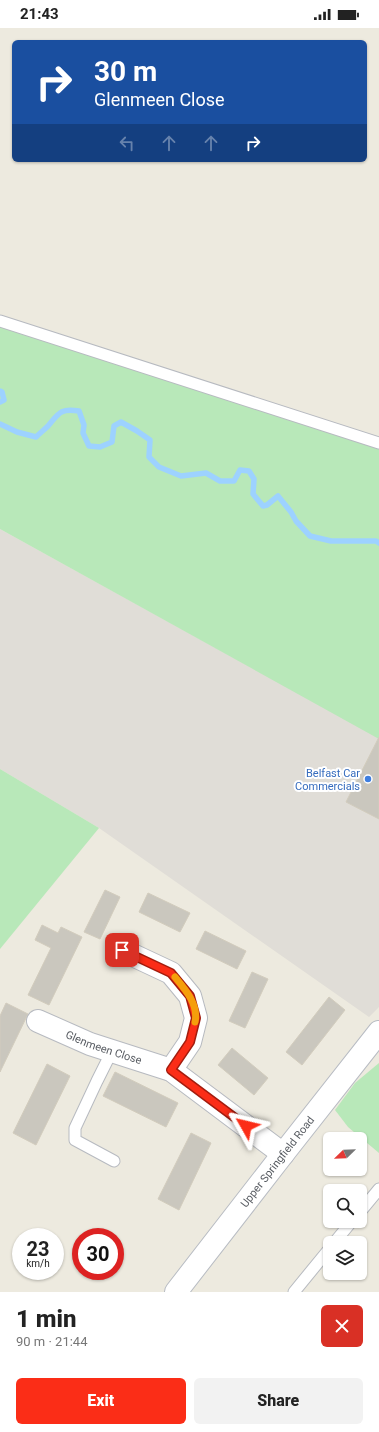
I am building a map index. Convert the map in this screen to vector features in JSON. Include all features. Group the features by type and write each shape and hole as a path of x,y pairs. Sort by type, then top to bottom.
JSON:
{"street":[{"path":"122,950 171,973 190,996 196,1018 190,1042 171,1070"},
{"name":"Glenmeen Close","path":"38,1021 90,1044 171,1070 283,1154"},
{"name":"Upper Springfield Road","path":"176,1292 379,1032"}],"lane":[{"path":"0,321 379,443"},
{"path":"112,1051 75,1128 75,1140 114,1161"},
{"path":"367,1204 379,1189"},
{"path":"340,1236 346,1228"},
{"path":"294,1292 323,1257"}],"shaded area":[{"path":"0,529 379,738 379,1007 369,1017 99,828 0,769"}],"green space":[{"path":"0,318 379,445 379,739 0,529"},
{"path":"0,769 99,828 0,949"},
{"path":"379,1063 379,1153 367,1143 367,1132 354,1132 348,1127 335,1110 355,1083"}],"building":[{"name":"Belfast Car Commercials","path":"379,737 379,819 346,802"},
{"path":"105,890 120,897 100,939 84,932"},
{"path":"148,893 190,913 180,932 139,912"},
{"path":"42,925 58,933 61,927 82,937 49,1005 28,995 51,948 35,940"},
{"path":"205,931 246,951 237,969 196,949"},
{"path":"252,972 268,979 245,1028 229,1021"},
{"path":"329,997 345,1010 302,1065 286,1052"},
{"path":"6,1003 28,1014 0,1072 0,1016"},
{"path":"232,1048 268,1078 254,1095 218,1065"},
{"path":"47,1064 70,1076 36,1145 13,1133"},
{"path":"115,1072 178,1103 166,1127 103,1096"},
{"path":"191,1133 211,1143 179,1210 158,1199"}],"waterway":[{"path":"0,391 2,392 4,400 0,402"},
{"path":"0,424 17,432 36,437 60,412 68,410 79,411 84,425 83,433 89,446 100,447 112,442 114,426 121,422 150,440 149,457 159,467 181,476 206,473 220,481 234,481 240,470 249,471 254,479 253,494 263,506 267,505 278,496 291,512 296,521 310,536 331,541 376,541 379,543"}],"slow traffic":[{"path":"175,977 190,996 196,1018 195,1022"}],"place":[{"name":"Belfast Car Commercials","path":"368,779"}],"route":[{"path":"122,950 171,973 190,996 196,1018 190,1042 171,1070 246,1126"}]}
